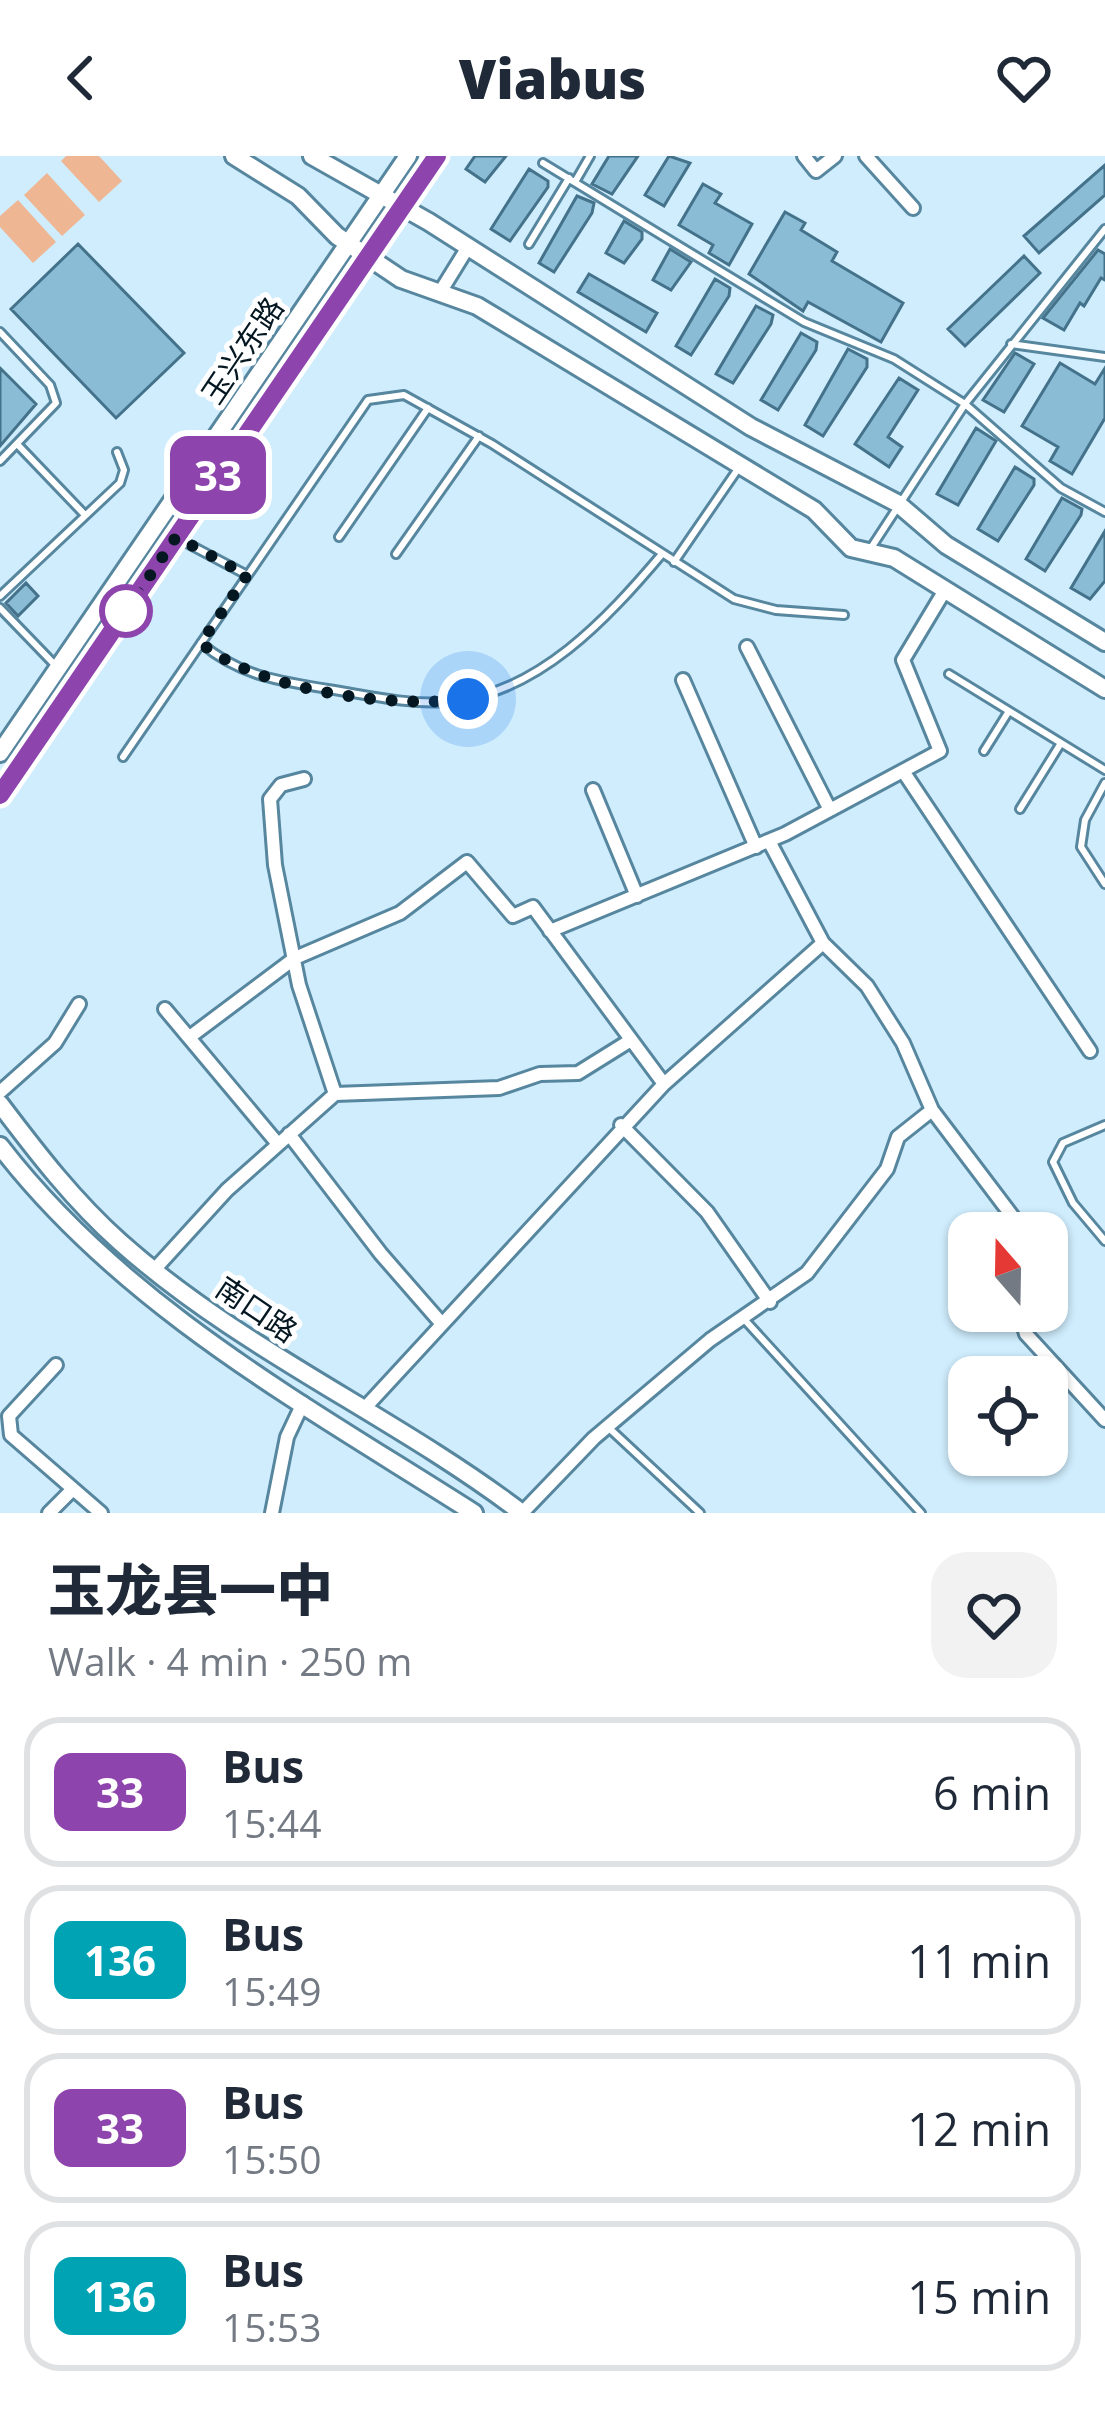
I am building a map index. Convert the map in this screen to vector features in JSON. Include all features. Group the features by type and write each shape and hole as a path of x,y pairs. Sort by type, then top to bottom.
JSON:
{"main road":[{"path":"234,156 298,196 348,243 401,280 477,306 814,510 843,543 867,554 894,558 1105,689"},
{"path":"312,156 468,247 751,427 897,504 946,545 1105,642"},
{"name":"玉兴东路","path":"0,753 6,728 58,668 408,156"},
{"name":"玉兴东路","path":"0,795 437,156"},
{"name":"南口路","path":"0,1104 79,1202 154,1270 522,1513"},
{"name":"南口路","path":"0,1146 60,1219 106,1264 303,1403 474,1513"}],"street":[{"path":"804,156 816,171 835,156"},
{"path":"866,156 913,208"},
{"path":"440,294 468,247"},
{"path":"550,931 762,844 940,751 903,660 945,590"},
{"path":"747,647 830,810"},
{"path":"682,680 762,844 823,943 867,986 887,1015 932,1110 1009,1212"},
{"path":"903,770 1090,1051"},
{"path":"304,779 281,785 270,799 275,865 295,958 335,1094"},
{"path":"593,790 637,896"},
{"path":"191,1036 295,958 400,914 467,862 513,916 533,907 664,1084"},
{"path":"363,1410 621,1125 823,943"},
{"path":"0,1092 55,1042 80,1004"},
{"path":"165,1009 278,1144"},
{"path":"154,1270 278,1144 335,1094 499,1088 540,1074 578,1073 631,1040"},
{"path":"522,1513 607,1426 807,1273 887,1168 898,1136 932,1110"},
{"path":"621,1125 707,1212 770,1302"},
{"path":"290,1134 381,1255 442,1324"},
{"path":"1025,1332 1105,1420"},
{"path":"56,1365 9,1416 9,1425 21,1446 101,1513"},
{"path":"272,1513 287,1437 303,1403"},
{"path":"49,1513 73,1489"}],"lane":[{"path":"530,244 590,156"},
{"path":"543,163 804,322 875,349 964,404 1047,478 1105,512"},
{"path":"867,554 964,404 1105,229"},
{"path":"0,332 50,385 55,398 55,409 0,461"},
{"path":"1010,344 1105,357"},
{"path":"123,757 368,400 404,395 479,436 746,603 844,615"},
{"path":"339,537 428,408"},
{"path":"396,554 479,436"},
{"path":"17,444 85,515"},
{"path":"0,596 120,483 124,470 117,452"},
{"path":"674,562 740,465"},
{"path":"176,537 247,575"},
{"path":"201,643 227,663 272,680 406,701 468,699 504,689 574,644 608,616 662,554"},
{"path":"0,608 58,668"},
{"path":"949,674 1105,770"},
{"path":"984,751 1009,711"},
{"path":"1020,809 1061,743"},
{"path":"1105,784 1085,820 1081,847 1105,884"},
{"path":"1105,1125 1063,1143 1053,1162 1073,1202 1105,1241"},
{"path":"743,1318 921,1513"},
{"path":"607,1426 700,1513"}],"shaded area":[{"path":"66,156 99,156 122,181 99,202 61,161"},
{"path":"47,173 85,215 62,236 24,195"},
{"path":"18,200 56,242 33,263 0,227 0,216"}],"building":[{"path":"475,156 506,156 485,182 466,169"},
{"path":"609,156 638,156 612,194 592,184"},
{"path":"669,156 690,163 664,206 645,195"},
{"path":"1105,165 1105,195 1039,253 1024,236"},
{"path":"529,169 548,181 548,187 510,241 491,229"},
{"path":"703,184 721,194 715,203 752,224 729,265 709,253 713,245 679,225"},
{"path":"577,196 594,203 592,213 554,272 539,263"},
{"path":"785,212 805,223 801,230 837,252 832,261 903,303 881,342 808,302 803,311 749,274"},
{"path":"624,221 642,232 642,239 624,263 606,253"},
{"path":"78,244 184,353 116,418 11,309"},
{"path":"670,249 691,262 671,290 653,280"},
{"path":"1098,250 1105,254 1105,280 1101,278 1084,306 1080,303 1064,330 1043,318"},
{"path":"1024,256 1040,273 965,346 948,329"},
{"path":"589,274 657,313 646,332 578,292"},
{"path":"715,279 730,288 729,296 691,355 676,346"},
{"path":"756,306 773,315 771,324 733,383 716,374"},
{"path":"801,333 817,342 816,350 778,410 761,400"},
{"path":"848,349 867,359 867,367 823,436 805,425"},
{"path":"1015,353 1034,364 1004,412 983,400"},
{"path":"1060,363 1095,384 1105,368 1105,418 1072,474 1050,461 1058,447 1022,426"},
{"path":"0,368 36,404 0,446"},
{"path":"899,378 918,390 888,437 902,447 889,467 855,444"},
{"path":"976,428 996,441 958,505 937,494"},
{"path":"1015,467 1034,479 1034,485 998,541 978,529"},
{"path":"1062,498 1082,509 1081,515 1045,571 1026,559"},
{"path":"1105,531 1105,581 1090,599 1071,588"},
{"path":"26,583 38,596 18,616 6,603"}],"bus line":[{"name":"33","path":"0,795 437,156"}],"route":[{"path":"126,611 176,537 247,575 201,643 227,663 272,680 406,701 468,699"}]}
